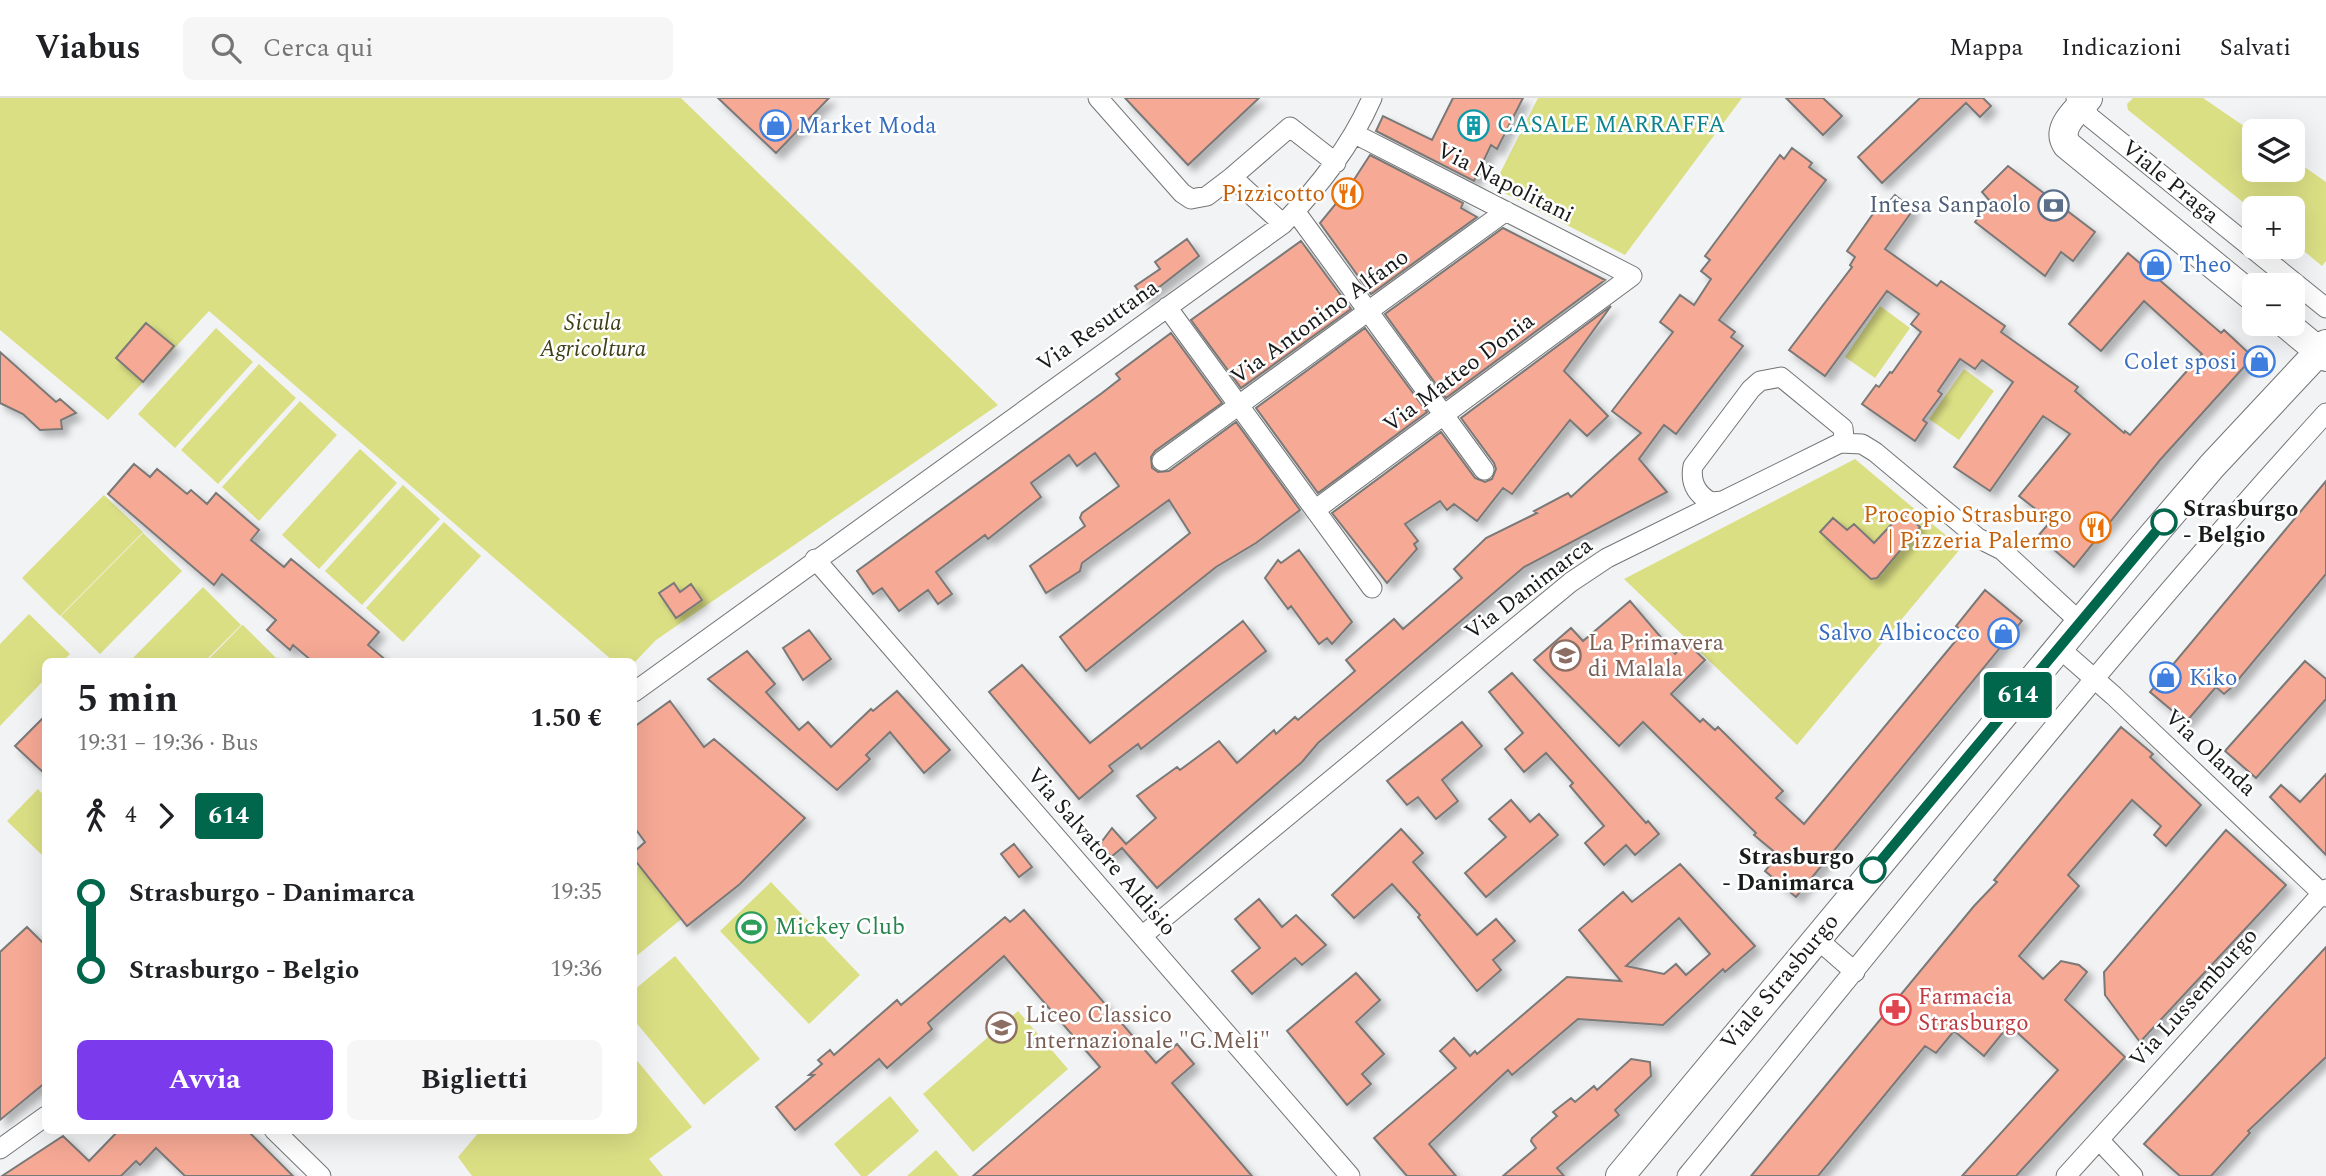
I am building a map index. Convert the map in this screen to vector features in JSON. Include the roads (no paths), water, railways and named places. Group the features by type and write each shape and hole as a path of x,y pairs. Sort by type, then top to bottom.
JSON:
{"street":[{"path":"1098,98 1182,193 1191,199 1207,196 1290,127 1336,163"},
{"name":"Via Resuttana","path":"637,690 1289,218 1336,163 1355,134 1372,98"},
{"name":"Viale Praga","path":"2083,100 2064,128 2062,134 2067,145 2242,288"},
{"name":"Viale Praga","path":"2083,100 2091,118 2326,308"},
{"name":"Via Napolitani","path":"1355,134 1632,276"},
{"path":"1232,177 1289,218 1369,312 1484,470"},
{"name":"Via Antonino Alfano","path":"1162,461 1506,211"},
{"name":"Via Matteo Donia","path":"1315,510 1632,276"},
{"path":"1167,307 1372,588"},
{"path":"2303,336 2324,351"},
{"name":"Viale Strasburgo","path":"1620,1176 2058,647 2212,466 2324,351"},
{"path":"1723,501 1711,502 1695,489 1691,477 1693,466 1733,411 1760,381 1782,377 1843,428 1844,438 1840,443"},
{"path":"1687,1176 2096,680 2256,489 2326,413"},
{"path":"1840,443 1862,444 1875,452 1978,538 2002,550 2080,622"},
{"name":"Via Danimarca","path":"1142,936 1561,589 1607,558 1840,443"},
{"name":"Via Salvatore Aldisio","path":"815,559 1350,1176"},
{"name":"Via Olanda","path":"2058,647 2325,893"},
{"name":"Via Lussemburgo","path":"2066,1176 2325,893"},
{"path":"1816,939 1855,972"},
{"path":"0,1149 42,1119"},
{"path":"278,1134 321,1176"},
{"path":"2099,1140 2133,1176"}],"place":[{"name":"CASALE MARRAFFA","path":"1474,125"},
{"name":"Market Moda","path":"775,126"},
{"name":"Pizzicotto","path":"1348,194"},
{"name":"Intesa Sanpaolo","path":"2054,205"},
{"name":"Theo","path":"2156,265"},
{"name":"Colet sposi","path":"2260,362"},
{"name":"Strasburgo - Belgio","path":"2164,522"},
{"name":"Procopio Strasburgo | Pizzeria Palermo","path":"2095,528"},
{"name":"Salvo Albicocco","path":"2003,633"},
{"name":"La Primavera di Malala","path":"1565,656"},
{"name":"Kiko","path":"2166,678"},
{"name":"Strasburgo - Danimarca","path":"1873,870"},
{"name":"Mickey Club","path":"752,927"},
{"name":"Farmacia Strasburgo","path":"1895,1010"},
{"name":"Liceo Classico Internazionale \"G.Meli\"","path":"1002,1028"}],"park label":[{"name":"Sicula Agricoltura","path":"593,336"}]}
